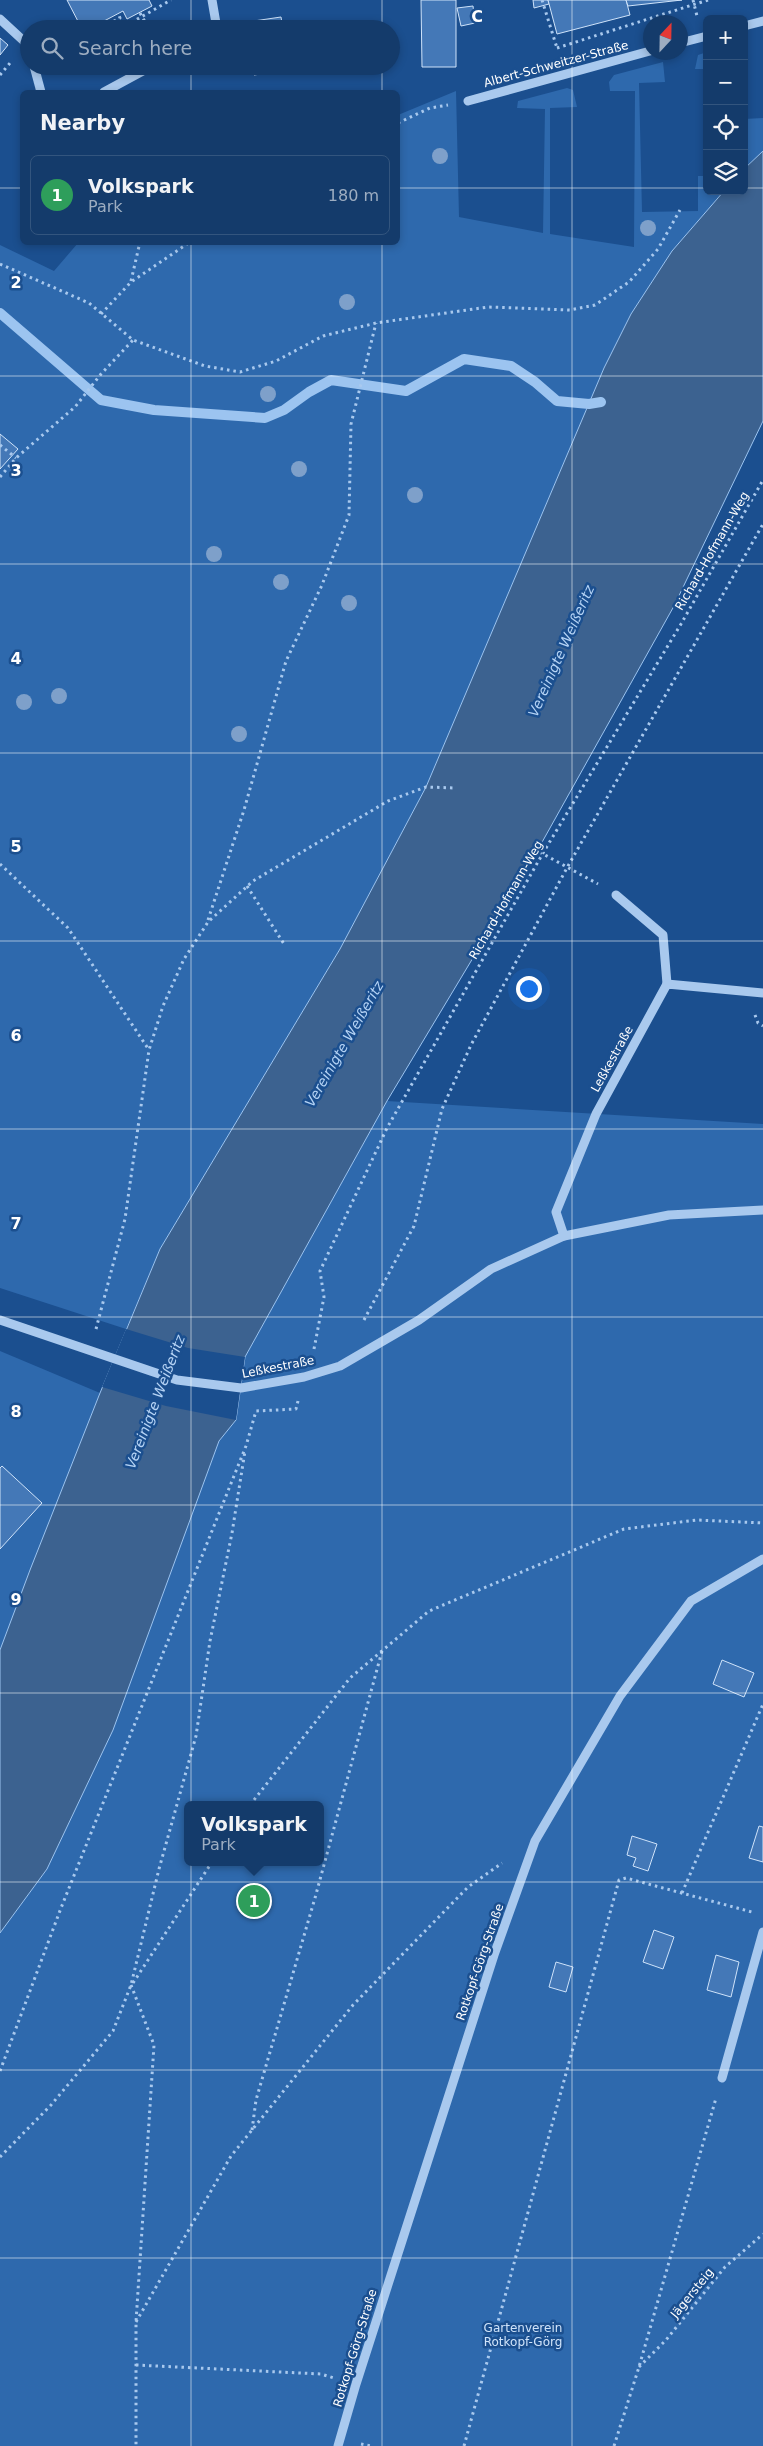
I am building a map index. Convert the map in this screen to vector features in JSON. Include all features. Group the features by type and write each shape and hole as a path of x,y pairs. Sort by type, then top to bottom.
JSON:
{"street":[{"path":"212,0 215,20"},
{"path":"0,19 20,38"},
{"path":"748,25 763,22"},
{"path":"688,41 703,37"},
{"name":"Albert-Schweitzer-Straße","path":"468,101 643,53"},
{"path":"36,75 40,90"},
{"path":"108,90 135,75"},
{"path":"616,895 663,935 667,984 763,993"},
{"name":"Leßkestraße","path":"564,1236 556,1212 596,1114 667,984"},
{"name":"Leßkestraße","path":"0,1320 177,1380 241,1388 304,1377 340,1366 419,1320 491,1269 564,1236 669,1215 763,1210"},
{"name":"Rotkopf-Görg-Straße","path":"338,2446 356,2384 491,1964 534,1841 620,1696 691,1601 763,1559"},
{"path":"722,2078 763,1932"}],"path":[{"path":"136,20 171,0"},
{"path":"542,0 557,48 708,0"},
{"path":"140,12 144,20"},
{"path":"116,20 120,18 118,14"},
{"path":"400,122 430,108 468,101"},
{"path":"0,264 89,303 133,340 205,366 240,372 276,361 323,336 376,323 488,307 570,310 594,305 629,282 658,249 680,210"},
{"path":"131,282 139,245"},
{"path":"101,314 131,282 186,245"},
{"path":"208,922 244,810 286,662 322,585 349,515 351,424 376,323"},
{"path":"0,477 16,458 74,407 101,374 133,340"},
{"path":"0,445 16,458"},
{"name":"Richard-Hofmann-Weg","path":"314,1347 324,1297 320,1271 387,1128 543,854 681,624 763,480"},
{"path":"364,1320 414,1226 442,1109 471,1045 568,866 763,524"},
{"path":"90,1351 124,1219 149,1050 163,1006 184,959 208,922 247,886 388,801 426,787 456,788"},
{"path":"534,849 568,866 616,895"},
{"path":"0,864 68,928 149,1050"},
{"path":"247,886 284,944"},
{"path":"0,2071 64,1899 246,1446 256,1411 296,1409"},
{"path":"0,2157 51,2105 113,2031 131,1985 159,1869 196,1736 210,1641 232,1534 246,1446"},
{"path":"253,1801 350,1678 430,1611 624,1529 697,1520 763,1523"},
{"path":"324,1865 382,1651"},
{"path":"682,1893 763,1704"},
{"path":"136,2322 231,2156 353,2005 468,1887 534,1841"},
{"path":"131,1985 209,1866"},
{"path":"252,2130 256,2100 324,1866"},
{"path":"464,2446 619,1880 626,1878 757,1913"},
{"path":"131,1985 154,2045 136,2322 136,2446"},
{"path":"614,2446 639,2367 722,2078"},
{"name":"Jägersteig","path":"639,2367 666,2340 725,2266 763,2234"},
{"path":"136,2366 321,2374"},
{"path":"359,2446 363,2434"}],"green space":[{"path":"703,53 703,69 695,69 698,55"},
{"path":"663,62 665,82 639,83 642,212 698,211 698,176 703,176 703,195 721,195 672,251 631,314 604,368 426,787 340,949 160,1249 126,1329 0,1288 0,245 54,271 76,245 400,245 400,114 456,91 459,217 543,233 545,109 517,108 518,101 567,88 573,90 577,107 550,108 550,234 634,247 635,91 610,91 609,82 614,75"},
{"path":"763,118 763,151 748,165 748,150 748,119"},
{"name":"Gartenverein Rotkopf-Görg","path":"387,1101 763,1124 763,2446 0,2446 0,1933 47,1869 219,1441 236,1420 245,1357"},
{"path":"0,1351 100,1393 0,1650"}],"water":[{"name":"Vereinigte Weißeritz","path":"763,151 763,421 674,606 536,853 387,1101 245,1357 236,1420 219,1441 113,1730 47,1869 0,1933 0,1650 100,1393 160,1249 340,949 426,787 604,368 631,314 672,251 721,195 748,195 748,165"}],"pier":[{"path":"126,1329 188,1348 245,1357 236,1420 166,1406 102,1387"}],"building":[{"path":"67,0 149,0 152,6 127,19 123,11 106,20 77,20"},
{"path":"421,0 456,0 456,67 422,67"},
{"path":"533,0 548,0 549,4 534,8"},
{"path":"548,0 626,0 630,15 557,34"},
{"path":"626,0 682,0 628,6"},
{"path":"473,6 475,23 461,26 457,8"},
{"path":"281,17 282,20 261,20"},
{"path":"0,38 8,45 0,55"},
{"path":"0,434 18,449 0,469"},
{"path":"2,1466 42,1503 0,1549 0,1468"},
{"path":"722,1660 754,1673 744,1697 713,1684"},
{"path":"759,1826 763,1827 763,1862 749,1858"},
{"path":"632,1836 657,1844 648,1871 633,1866 636,1858 627,1855"},
{"path":"654,1930 674,1937 663,1969 643,1962"},
{"path":"716,1955 739,1962 731,1997 707,1990"},
{"path":"556,1962 573,1967 566,1992 549,1987"}],"waterway":[{"path":"0,313 101,400 154,410 265,418 284,410 309,392 331,380 406,391 464,359 511,366 535,382 557,401 589,404 601,402"}],"place":[{"name":"Volkspark","path":"254,1901"}]}
